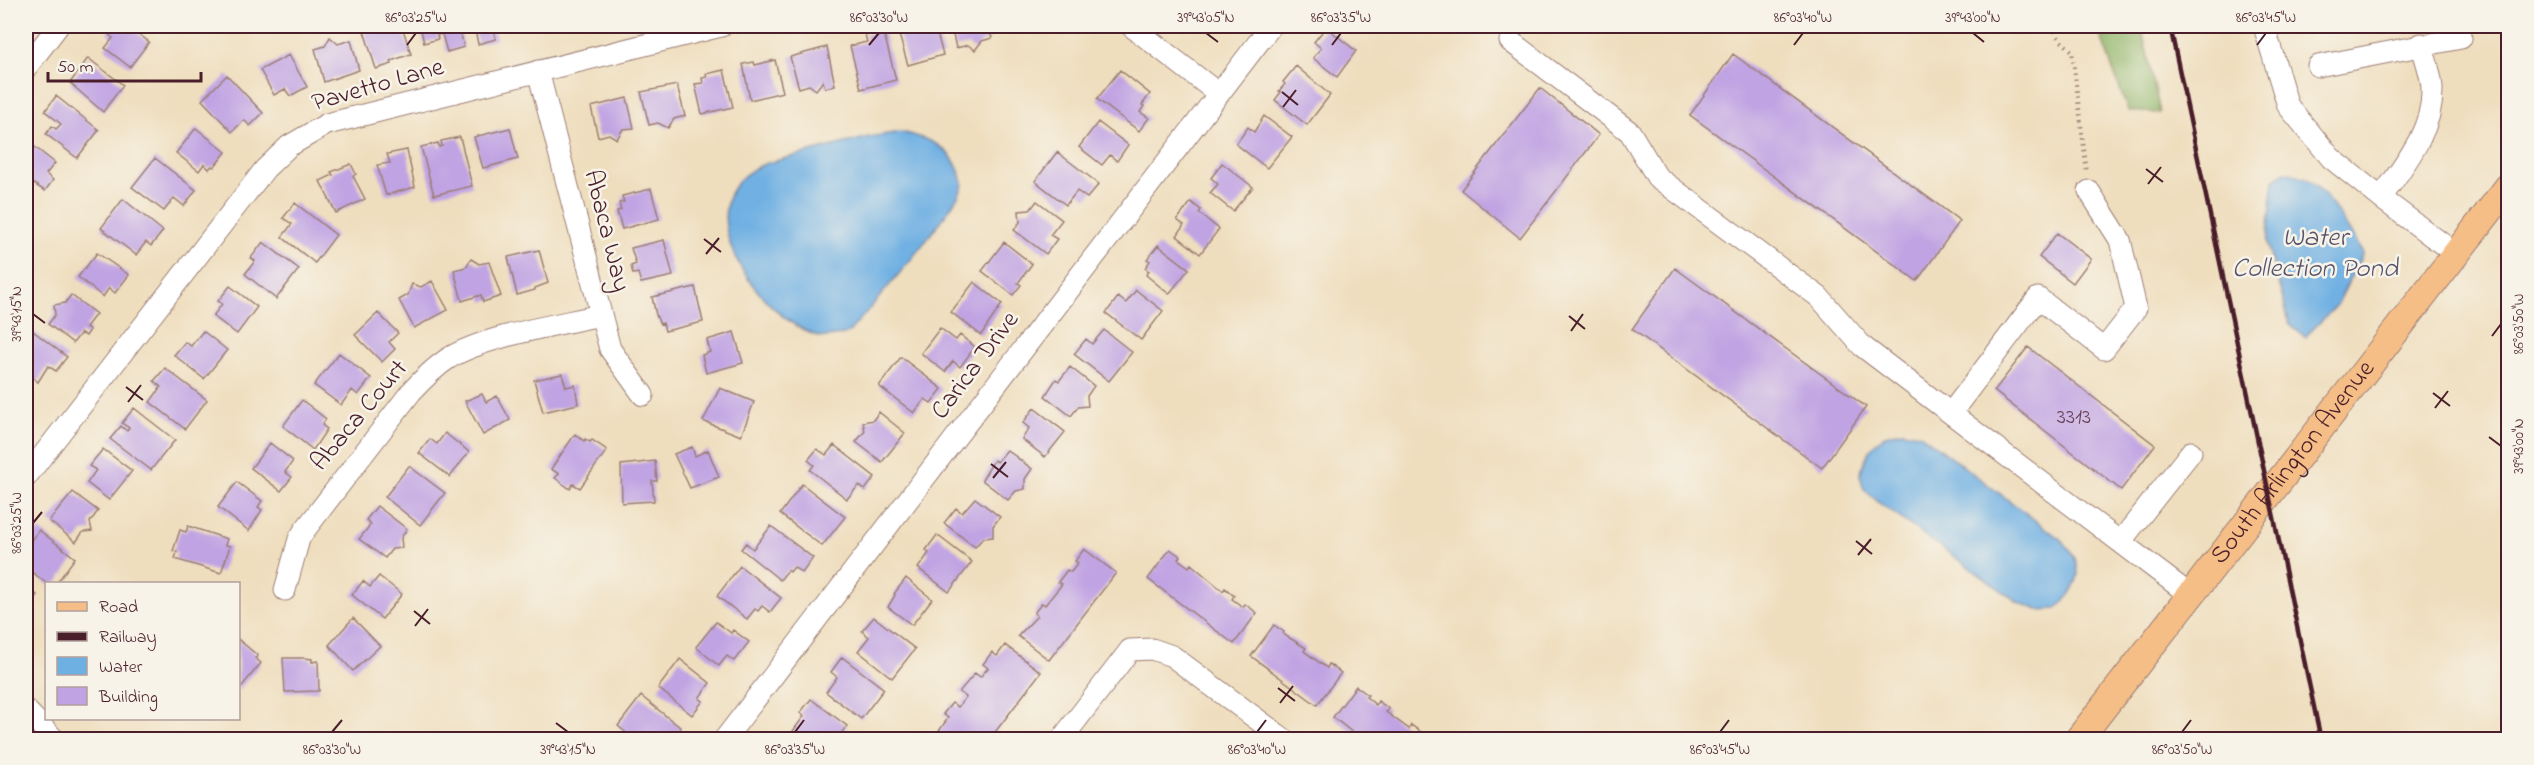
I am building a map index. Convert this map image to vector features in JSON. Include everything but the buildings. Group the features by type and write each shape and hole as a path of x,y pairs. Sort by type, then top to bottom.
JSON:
{"main road":[{"name":"South Arlington Avenue","path":"2078,740 2508,187"}],"street":[{"path":"26,68 58,26"},
{"name":"Pavetto Lane","path":"26,477 266,170 290,146 327,124 721,26"},
{"path":"1131,26 1219,94"},
{"name":"Carica Drive","path":"724,740 1271,26"},
{"path":"2264,26 2288,106 2331,159 2457,255"},
{"path":"2318,66 2461,38"},
{"path":"1510,41 1630,132 1657,177 1819,297 1862,346 2190,595"},
{"path":"2381,198 2421,137 2432,105 2432,87 2421,44"},
{"name":"Abaca Way","path":"538,71 610,349 643,394"},
{"path":"1951,413 2038,298 2104,349 2136,308 2120,240 2089,191"},
{"name":"Abaca Court","path":"285,590 299,539 304,531 404,400 428,374 450,358 480,345 600,315"},
{"path":"2121,541 2191,452"},
{"path":"1061,740 1130,650 1152,650 1172,656 1285,740"},
{"path":"26,710 55,740"}],"path":[{"path":"2052,26 2060,40 2072,51 2089,191"}],"green space":[{"path":"2097,26 2141,26 2160,113 2128,111"}],"water":[{"path":"901,132 928,140 943,149 955,162 963,184 947,213 931,234 848,333 828,337 817,336 793,324 770,305 750,281 734,254 726,227 727,202 740,180 767,163 869,137"},
{"name":"Water Collection Pond","path":"2285,172 2306,178 2316,186 2338,213 2363,253 2337,305 2305,337 2290,325 2267,243 2274,180"},
{"path":"1902,431 1920,434 2063,541 2071,550 2078,568 2075,585 2071,593 2056,609 2038,610 2018,602 1879,503 1865,490 1861,476 1868,453 1884,436"}],"railway":[{"path":"2170,26 2321,740"}]}
